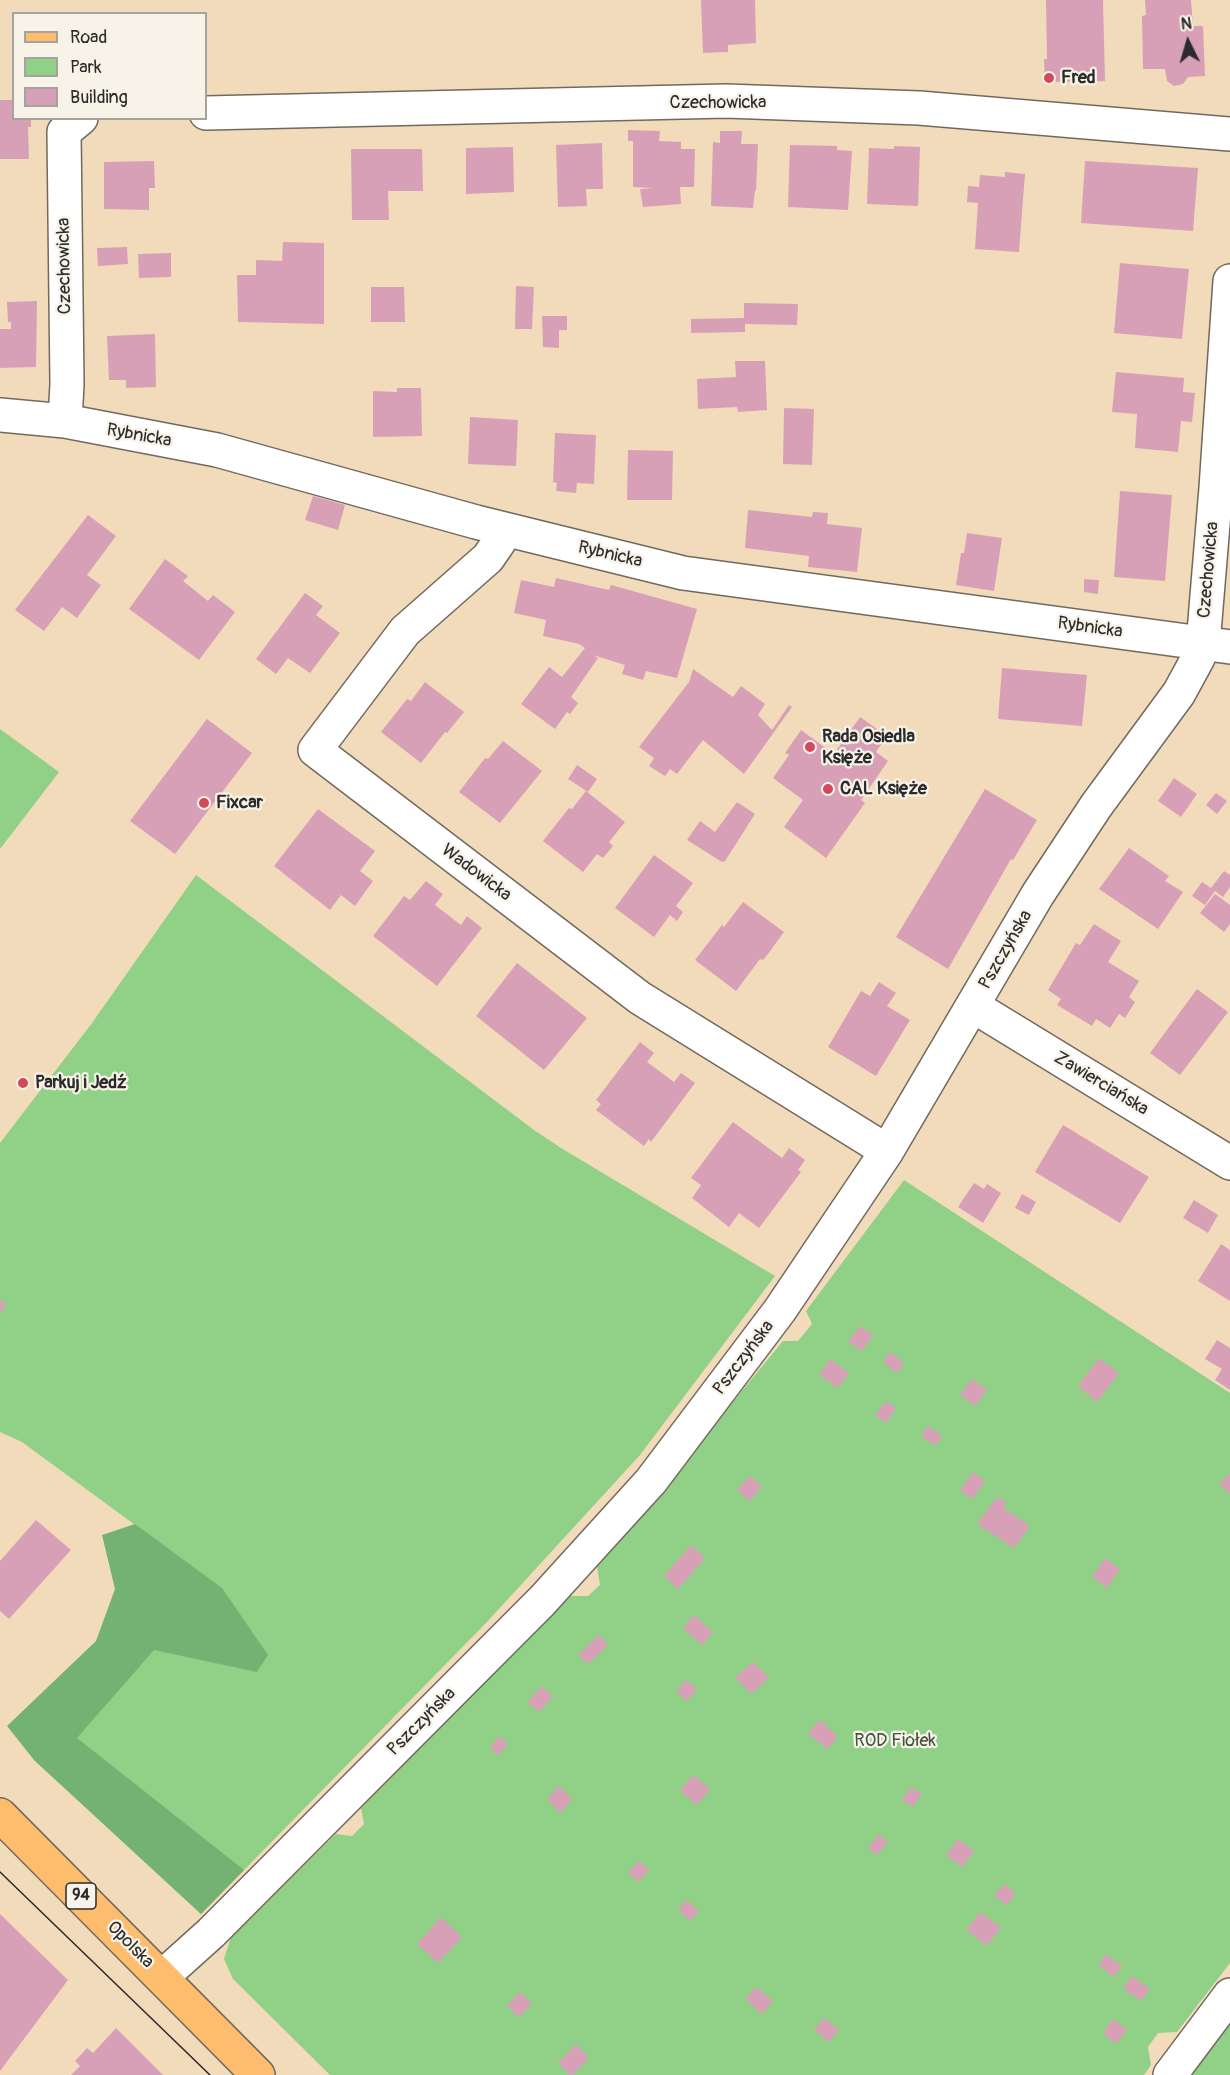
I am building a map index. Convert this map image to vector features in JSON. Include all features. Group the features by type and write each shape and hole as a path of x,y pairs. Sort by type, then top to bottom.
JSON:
{"main road":[{"name":"Opolska","path":"0,1815 258,2075"}],"street":[{"name":"Czechowicka","path":"207,113 726,101 918,108 1230,134"},
{"name":"Czechowicka","path":"65,421 67,384 64,132 79,120"},
{"name":"Czechowicka","path":"1216,646 1216,488 1230,281"},
{"name":"Rybnicka","path":"0,415 65,421 217,450 503,528 683,573 1216,646"},
{"name":"Wadowicka","path":"503,528 499,542 488,558 405,631 315,750 640,998 886,1151"},
{"name":"Pszczyńska","path":"162,1977 211,1933 542,1601 651,1481 780,1310 886,1151 1038,894 1096,806 1179,693 1198,658 1216,646"},
{"name":"Zawierciańska","path":"973,1006 1230,1163"},
{"path":"1170,2075 1230,1995"}],"green space":[{"path":"0,729 59,772 0,849"},
{"path":"196,875 534,1130 775,1276 640,1455 486,1623 201,1914 34,1760 221,1588 22,1442 0,1432 0,1143 92,1023"},
{"name":"ROD Fiołek","path":"904,1180 1230,1393 1230,1963 1177,2032 1158,2033 1148,2047 1151,2065 1144,2075 330,2075 233,1979 224,1959 231,1937 336,1834 352,1836 364,1824 361,1808 570,1596 588,1596 600,1585 597,1567 783,1341 798,1341 812,1324 806,1311"},
{"path":"135,1524 222,1588 268,1655 257,1672 154,1650 77,1738 244,1870 201,1914 34,1760 7,1726 96,1641 115,1589 102,1535"},
{"path":"1230,2017 1230,2075 1187,2075"}],"building":[{"path":"701,0 755,0 756,43 728,45 728,52 703,53"},
{"path":"1046,0 1103,0 1105,81 1045,82"},
{"path":"1145,0 1191,0 1193,26 1203,26 1205,76 1188,77 1183,84 1174,86 1167,81 1165,69 1143,69 1142,16 1146,15"},
{"path":"0,100 12,100 12,120 31,120 31,127 28,127 29,159 0,159"},
{"path":"628,130 660,131 659,141 681,142 681,149 695,149 694,187 680,187 681,204 643,207 640,189 654,188 633,187 633,141 628,141"},
{"path":"720,131 742,131 741,144 758,144 753,208 711,206 713,142 720,143"},
{"path":"602,143 603,189 586,189 587,206 558,207 556,145"},
{"path":"790,145 837,146 837,150 852,151 848,210 788,207"},
{"path":"894,146 920,147 918,206 867,204 869,148 894,149"},
{"path":"513,147 514,192 466,194 466,148"},
{"path":"351,149 422,149 423,191 388,191 389,220 352,220"},
{"path":"154,161 155,188 149,188 149,210 104,209 104,162"},
{"path":"1085,161 1198,168 1193,231 1081,223"},
{"path":"1005,172 1025,174 1019,252 975,249 978,203 967,202 968,186 979,187 980,175 1005,177"},
{"path":"283,242 324,243 324,324 238,322 237,275 256,275 256,260 282,261"},
{"path":"127,247 128,264 98,266 97,248"},
{"path":"171,253 171,277 139,278 138,254"},
{"path":"1120,263 1189,269 1182,339 1114,333"},
{"path":"516,286 534,287 532,329 515,329"},
{"path":"371,287 404,287 405,322 371,322"},
{"path":"37,301 36,367 0,368 0,329 11,329 11,322 8,322 7,302"},
{"path":"744,303 798,304 797,325 745,324 745,332 691,333 691,319 744,318"},
{"path":"542,316 567,316 567,330 559,330 559,348 543,347"},
{"path":"155,334 156,387 126,388 126,380 109,380 107,336"},
{"path":"735,361 765,361 767,410 738,412 737,407 698,409 697,379 736,377"},
{"path":"1116,372 1184,378 1183,392 1195,393 1192,422 1181,421 1178,452 1135,448 1137,414 1112,412"},
{"path":"397,388 421,388 422,436 373,437 373,391 397,392"},
{"path":"784,408 814,409 812,465 783,464"},
{"path":"470,417 518,420 516,466 468,464"},
{"path":"555,433 596,435 594,484 577,483 576,493 556,491 557,483 553,482"},
{"path":"628,450 673,451 672,500 627,500"},
{"path":"1120,491 1172,495 1165,581 1114,577"},
{"path":"313,496 345,505 338,530 305,520"},
{"path":"748,510 812,517 813,512 828,513 827,524 862,528 857,572 808,567 809,556 745,548"},
{"path":"88,515 116,536 87,575 101,585 77,618 62,607 44,631 15,610"},
{"path":"967,533 1002,538 994,591 956,585"},
{"path":"165,559 188,576 183,581 208,601 213,595 235,612 199,660 129,609"},
{"path":"556,578 609,590 611,585 697,609 677,678 646,671 643,680 622,674 625,665 593,655 598,658 571,697 578,703 570,714 567,712 555,729 521,704 549,667 562,677 585,648 579,644 543,636 546,620 514,613 521,580 554,587"},
{"path":"1084,579 1099,580 1098,594 1084,592"},
{"path":"305,593 323,606 316,615 340,633 310,673 288,658 276,674 256,659"},
{"path":"1002,668 1087,675 1082,726 998,719"},
{"path":"693,669 733,697 741,686 765,704 758,715 772,730 789,705 792,707 744,774 703,740 677,774 670,769 665,776 649,766 654,758 639,747 689,682"},
{"path":"425,682 464,712 421,763 381,732 407,699 411,701"},
{"name":"CAL Księże","path":"860,717 887,736 876,752 888,761 861,800 865,803 826,858 784,827 803,800 773,778 789,755 785,753 801,730 834,754"},
{"path":"207,719 252,753 175,854 130,821"},
{"path":"503,741 542,771 500,823 459,792 485,758 488,759"},
{"path":"577,765 597,779 588,792 568,779"},
{"path":"1174,778 1197,794 1181,817 1158,801"},
{"path":"985,789 1037,820 1013,860 1011,859 948,969 896,937"},
{"path":"586,791 625,822 609,842 613,846 603,858 597,854 583,872 543,841 569,808 572,809"},
{"path":"1216,793 1227,801 1217,814 1206,805"},
{"path":"737,802 755,814 725,861 722,862 687,840 700,821 715,832"},
{"path":"318,809 375,851 360,871 373,881 355,906 341,895 330,910 274,866"},
{"path":"1129,848 1169,876 1165,881 1183,892 1158,929 1099,889"},
{"path":"654,855 693,883 676,906 683,912 677,921 670,915 654,937 615,908"},
{"path":"1224,871 1230,875 1230,887 1223,897 1215,891 1205,905 1192,896 1202,882 1211,888"},
{"path":"426,881 443,894 435,905 461,925 467,916 482,928 437,986 373,936 404,896 410,900"},
{"path":"1215,894 1230,905 1230,924 1224,932 1200,913"},
{"path":"743,902 784,932 736,991 695,960"},
{"path":"1094,924 1121,941 1108,962 1139,981 1129,997 1135,1002 1125,1018 1119,1014 1110,1028 1096,1019 1092,1026 1057,1005 1061,999 1048,990 1076,943 1080,945"},
{"path":"517,963 587,1018 544,1070 476,1016"},
{"path":"879,982 896,993 887,1006 910,1020 876,1076 828,1047 861,991 870,996"},
{"path":"1197,989 1228,1012 1180,1075 1150,1053"},
{"path":"640,1042 654,1053 647,1062 674,1082 681,1073 695,1083 651,1142 649,1139 644,1146 596,1110 601,1104 596,1100"},
{"path":"733,1122 782,1158 789,1148 805,1160 798,1170 801,1172 759,1228 739,1213 729,1227 692,1198 701,1185 691,1178"},
{"path":"1063,1125 1149,1177 1120,1223 1035,1172"},
{"path":"974,1183 984,1189 987,1184 1001,1193 983,1223 958,1207"},
{"path":"1022,1194 1036,1202 1029,1215 1015,1208"},
{"path":"1194,1200 1218,1215 1208,1233 1183,1218"},
{"path":"1221,1244 1230,1250 1230,1301 1198,1281"},
{"path":"0,1300 7,1305 0,1313"},
{"path":"860,1326 873,1335 862,1351 848,1342"},
{"path":"1217,1340 1230,1348 1230,1390 1215,1380 1222,1369 1205,1359"},
{"path":"890,1352 904,1363 897,1373 883,1362"},
{"path":"1099,1358 1119,1373 1097,1402 1078,1386"},
{"path":"830,1359 849,1373 838,1388 819,1375"},
{"path":"972,1379 987,1390 975,1406 960,1395"},
{"path":"886,1401 896,1408 886,1423 875,1415"},
{"path":"928,1426 942,1436 936,1446 921,1436"},
{"path":"973,1472 985,1481 972,1499 960,1490"},
{"path":"1230,1473 1230,1494 1219,1484"},
{"path":"749,1476 762,1486 750,1501 737,1490"},
{"path":"997,1497 1007,1503 1003,1508 1030,1526 1014,1548 977,1524"},
{"path":"36,1520 71,1550 9,1619 0,1611 0,1561"},
{"path":"691,1545 705,1558 678,1589 664,1576"},
{"path":"1105,1558 1120,1569 1107,1588 1092,1577"},
{"path":"694,1615 713,1632 702,1645 683,1628"},
{"path":"599,1635 608,1645 588,1664 578,1655"},
{"path":"753,1662 769,1678 751,1694 735,1677"},
{"path":"686,1680 697,1689 687,1701 676,1692"},
{"path":"542,1686 553,1696 539,1712 527,1702"},
{"path":"820,1720 838,1737 827,1749 808,1733"},
{"path":"499,1736 508,1744 498,1755 490,1748"},
{"path":"693,1775 710,1789 697,1805 680,1791"},
{"path":"559,1786 572,1799 560,1813 547,1799"},
{"path":"911,1787 922,1794 913,1807 902,1800"},
{"path":"879,1834 888,1842 877,1855 868,1848"},
{"path":"958,1839 974,1851 962,1867 946,1855"},
{"path":"639,1861 649,1870 638,1882 628,1872"},
{"path":"1005,1884 1016,1894 1006,1905 994,1895"},
{"path":"687,1900 699,1911 690,1921 678,1910"},
{"path":"980,1912 1001,1927 987,1946 966,1930"},
{"path":"0,1914 68,1980 0,2071"},
{"path":"441,1917 462,1937 438,1963 417,1944"},
{"path":"1106,1954 1122,1966 1114,1977 1098,1965"},
{"path":"1132,1976 1150,1989 1141,2001 1123,1988"},
{"path":"756,1987 773,2001 762,2014 745,1999"},
{"path":"519,1992 532,2003 519,2017 507,2006"},
{"path":"824,2018 839,2030 829,2042 814,2030"},
{"path":"1113,2019 1127,2030 1116,2044 1103,2033"},
{"path":"116,2028 163,2075 71,2075 80,2066 75,2061 87,2048 93,2053"},
{"path":"576,2044 589,2058 570,2075 558,2063"}],"tram line":[{"path":"0,1872 210,2075"}],"place":[{"name":"Fred","path":"1049,78"},
{"name":"Rada Osiedla Księże","path":"810,747"},
{"name":"CAL Księże","path":"828,789"},
{"name":"Fixcar","path":"204,803"},
{"name":"Parkuj i Jedź","path":"23,1083"}]}
